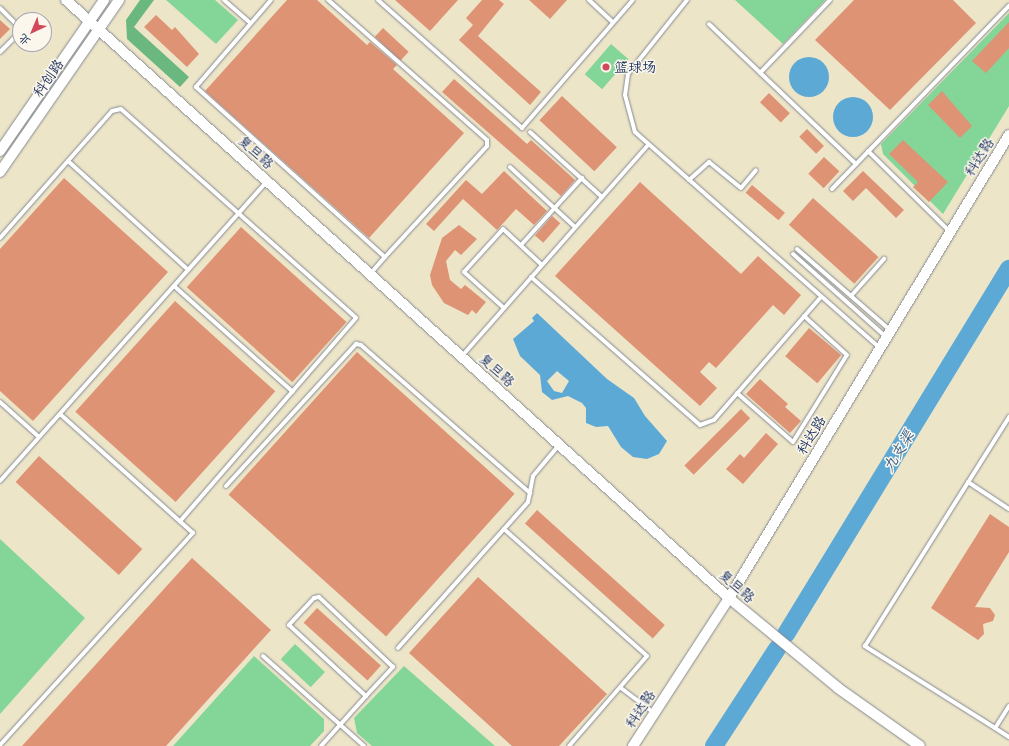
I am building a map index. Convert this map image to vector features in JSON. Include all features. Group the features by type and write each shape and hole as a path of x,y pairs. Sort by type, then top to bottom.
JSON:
{"street":[{"name":"复旦路","path":"66,0 729,598 844,692 920,746"},
{"name":"科创路","path":"0,151 104,0"},
{"name":"科创路","path":"0,172 119,0"},
{"name":"科达路","path":"633,746 729,598 1009,135"}],"lane":[{"path":"224,0 250,23"},
{"path":"271,0 196,87 385,257"},
{"path":"328,0 487,140 486,146 370,274"},
{"path":"378,0 522,128 632,0"},
{"path":"588,0 613,22"},
{"path":"687,0 628,74 625,95 630,122 648,145 880,348"},
{"path":"760,73 830,0"},
{"path":"832,189 1009,6"},
{"path":"0,8 19,26 17,35 0,52"},
{"path":"709,24 856,164"},
{"path":"0,238 112,111 121,109 356,318 180,521"},
{"path":"530,132 602,197"},
{"path":"462,357 648,145"},
{"path":"868,151 949,232"},
{"path":"68,161 188,270"},
{"path":"689,180 709,162 741,188 756,170"},
{"path":"510,167 575,227"},
{"path":"521,245 582,178"},
{"path":"0,481 267,181"},
{"path":"504,308 464,272 503,229 542,265"},
{"path":"797,249 851,296 888,334"},
{"path":"793,254 888,334"},
{"path":"851,296 884,259"},
{"path":"531,277 700,425 714,420 821,297"},
{"path":"174,286 293,392"},
{"path":"737,393 793,442 847,355 804,316"},
{"path":"226,486 356,344 361,345 530,493"},
{"path":"0,402 39,437"},
{"path":"0,745 193,532 60,414"},
{"path":"1009,417 865,646 1009,737"},
{"path":"398,648 528,502 533,476 559,445"},
{"path":"968,482 1009,509"},
{"path":"504,529 647,656 621,688 569,746"},
{"path":"321,746 393,667 391,662 319,597 314,598 289,625 366,696"},
{"path":"263,656 364,746"},
{"path":"621,688 654,713"},
{"path":"995,728 1009,706"}],"green space":[{"path":"140,0 154,0 134,27 189,77 180,87 127,39 126,20"},
{"path":"166,0 215,0 238,20 216,44"},
{"path":"735,0 825,0 783,44"},
{"path":"1009,13 1009,106 943,214 883,154 881,144"},
{"name":"篮球场","path":"611,44 628,59 602,89 585,74"},
{"path":"0,539 85,618 0,714"},
{"path":"295,644 325,672 311,687 281,659"},
{"path":"254,656 324,719 324,731 310,746 173,746"},
{"path":"404,666 495,746 372,746 357,733 354,718"}],"water":[{"path":"813,57 820,60 826,66 829,77 828,85 820,94 813,97 805,97 798,94 790,85 789,73 792,66 801,58"},
{"path":"857,97 864,100 870,106 873,117 872,125 864,134 857,137 849,137 842,134 834,125 833,113 836,106 845,98"},
{"path":"537,313 607,379 634,398 645,416 667,441 659,454 647,459 633,457 621,447 608,426 596,427 586,423 586,408 582,403 568,396 552,400 542,392 540,375 520,356 513,339 534,321 532,318","holes":["557,371 569,381 562,393 554,391 547,381"]}],"building":[{"path":"287,0 317,0 367,45 370,42 397,65 393,69 464,133 369,238 205,91"},
{"path":"395,0 458,0 430,31"},
{"path":"482,0 499,0 504,4 478,36 541,92 530,105 459,40 473,25 466,18"},
{"path":"529,0 567,0 550,19"},
{"path":"854,0 953,0 976,23 890,110 815,40"},
{"path":"156,15 172,30 175,27 199,54 187,67 144,27"},
{"path":"0,20 10,29 0,39"},
{"path":"1009,22 1009,48 986,73 972,61"},
{"path":"383,28 409,52 400,61 375,37"},
{"path":"454,79 527,144 531,140 575,180 561,196 442,92"},
{"path":"942,91 972,126 960,138 928,105"},
{"path":"769,93 790,113 781,122 760,102"},
{"path":"562,96 617,147 594,171 539,120"},
{"path":"807,129 824,146 816,154 799,137"},
{"path":"903,140 948,182 929,202 913,187 918,182 889,154"},
{"path":"824,157 839,171 824,188 808,174"},
{"path":"504,171 547,211 534,225 516,209 497,230 463,199 434,231 426,224 466,180 482,194"},
{"path":"863,171 904,210 896,218 866,188 853,201 843,191"},
{"path":"64,178 168,272 33,421 0,391 0,249"},
{"path":"640,182 741,274 758,256 801,295 784,315 773,305 716,368 709,362 700,372 717,388 700,406 555,276"},
{"path":"752,185 785,213 779,220 746,193"},
{"path":"813,198 878,257 854,284 789,225"},
{"path":"552,216 560,223 543,243 535,236"},
{"path":"459,225 477,239 461,255 455,250 446,261 450,280 461,289 465,285 486,302 476,314 472,310 468,315 444,303 432,285 430,275 442,238"},
{"path":"241,227 347,322 292,382 187,287"},
{"path":"175,301 275,391 176,502 75,412"},
{"path":"809,328 841,355 817,383 785,356"},
{"path":"357,352 515,494 386,637 229,495"},
{"path":"760,379 788,404 785,407 801,421 790,433 746,394"},
{"path":"741,409 750,418 694,475 684,466"},
{"path":"766,433 778,444 743,484 726,469 740,454 744,458"},
{"path":"39,456 142,549 119,575 16,482"},
{"path":"537,510 665,625 653,638 525,523"},
{"path":"990,514 1009,527 1009,552 975,607 990,608 995,615 993,621 983,624 984,634 978,640 931,608"},
{"path":"192,558 271,630 166,746 22,746"},
{"path":"478,577 607,694 559,746 512,746 409,653"},
{"path":"317,608 381,666 368,680 304,623"}],"waterway":[{"name":"九支渠","path":"786,634 1009,269"},
{"name":"九支渠","path":"714,746 777,649"}],"place":[{"name":"篮球场","path":"606,67"}]}
